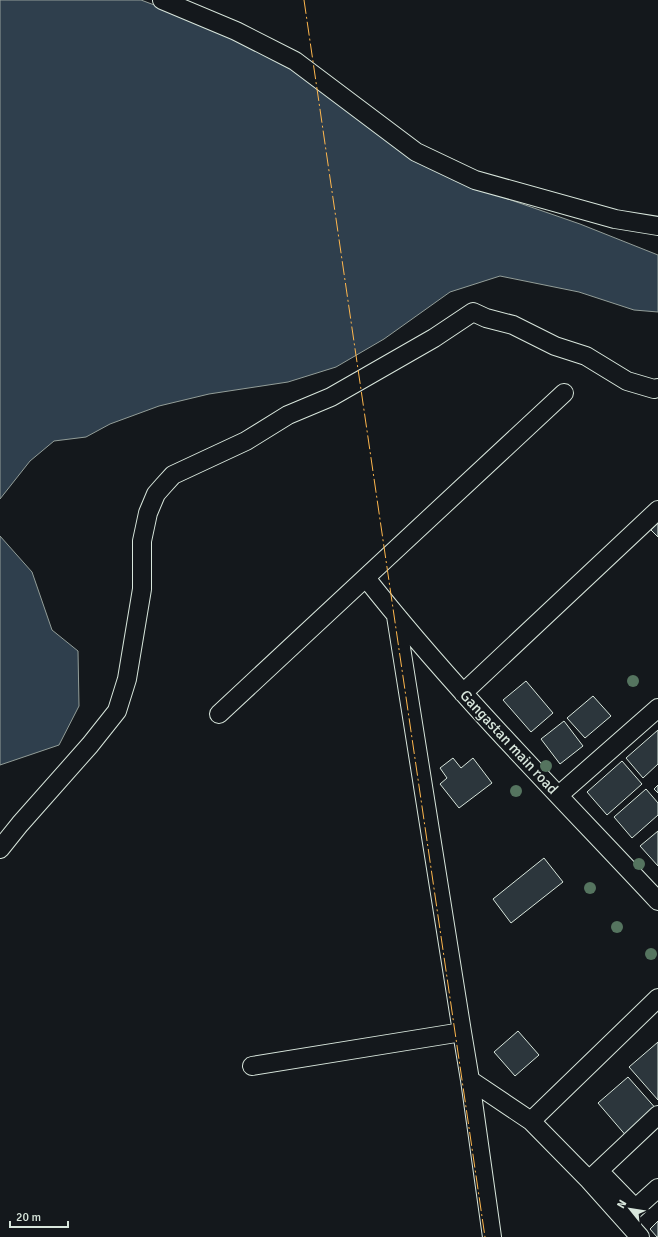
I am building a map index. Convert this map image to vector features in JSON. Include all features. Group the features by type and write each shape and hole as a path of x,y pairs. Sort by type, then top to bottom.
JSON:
{"street":[{"path":"162,0 236,32 295,61 416,152 475,180 615,219 658,226"},
{"path":"0,849 20,824 90,745 117,711 126,679 142,589 142,541 148,513 156,494 173,475 246,441 288,416 331,397 434,338 473,312 486,318 513,325 555,346 586,356 627,381 654,389 658,388"},
{"path":"219,714 564,393"},
{"path":"463,693 658,510"},
{"name":"Gangastan main road","path":"366,578 396,616 463,693 658,901"},
{"path":"396,616 470,1080 492,1237"},
{"path":"559,795 658,708"},
{"path":"531,1121 658,998"},
{"path":"252,1066 462,1032"},
{"path":"470,1080 531,1121 594,1176 630,1214 640,1237"},
{"path":"594,1176 658,1115"},
{"path":"630,1214 658,1188"}],"water":[{"path":"0,0 141,0 218,29 291,65 410,156 505,198 580,224 658,255 658,312 634,310 579,292 500,276 450,292 384,339 336,367 288,382 209,394 159,406 110,424 86,437 54,441 30,461 0,499"},
{"path":"0,536 32,572 52,630 78,651 79,706 59,745 0,765"}],"building":[{"path":"658,523 658,537 651,530"},
{"path":"526,681 553,713 531,732 503,700"},
{"path":"593,696 611,716 585,738 567,718"},
{"path":"564,721 583,746 560,764 541,739"},
{"path":"658,730 658,764 643,778 626,758"},
{"path":"453,758 461,768 473,758 492,783 459,808 440,784 447,778 440,768"},
{"path":"622,761 642,784 607,815 587,792"},
{"path":"658,785 658,793 654,789"},
{"path":"646,789 658,803 658,815 632,838 614,817"},
{"path":"658,831 658,866 640,846"},
{"path":"544,858 563,882 511,923 493,899"},
{"path":"518,1031 539,1055 515,1076 494,1052"},
{"path":"658,1042 658,1100 629,1067"},
{"path":"628,1077 658,1111 628,1138 598,1103"},
{"path":"658,1221 658,1237 657,1237 650,1229"}],"power":[{"path":"304,0 485,1237"}]}
